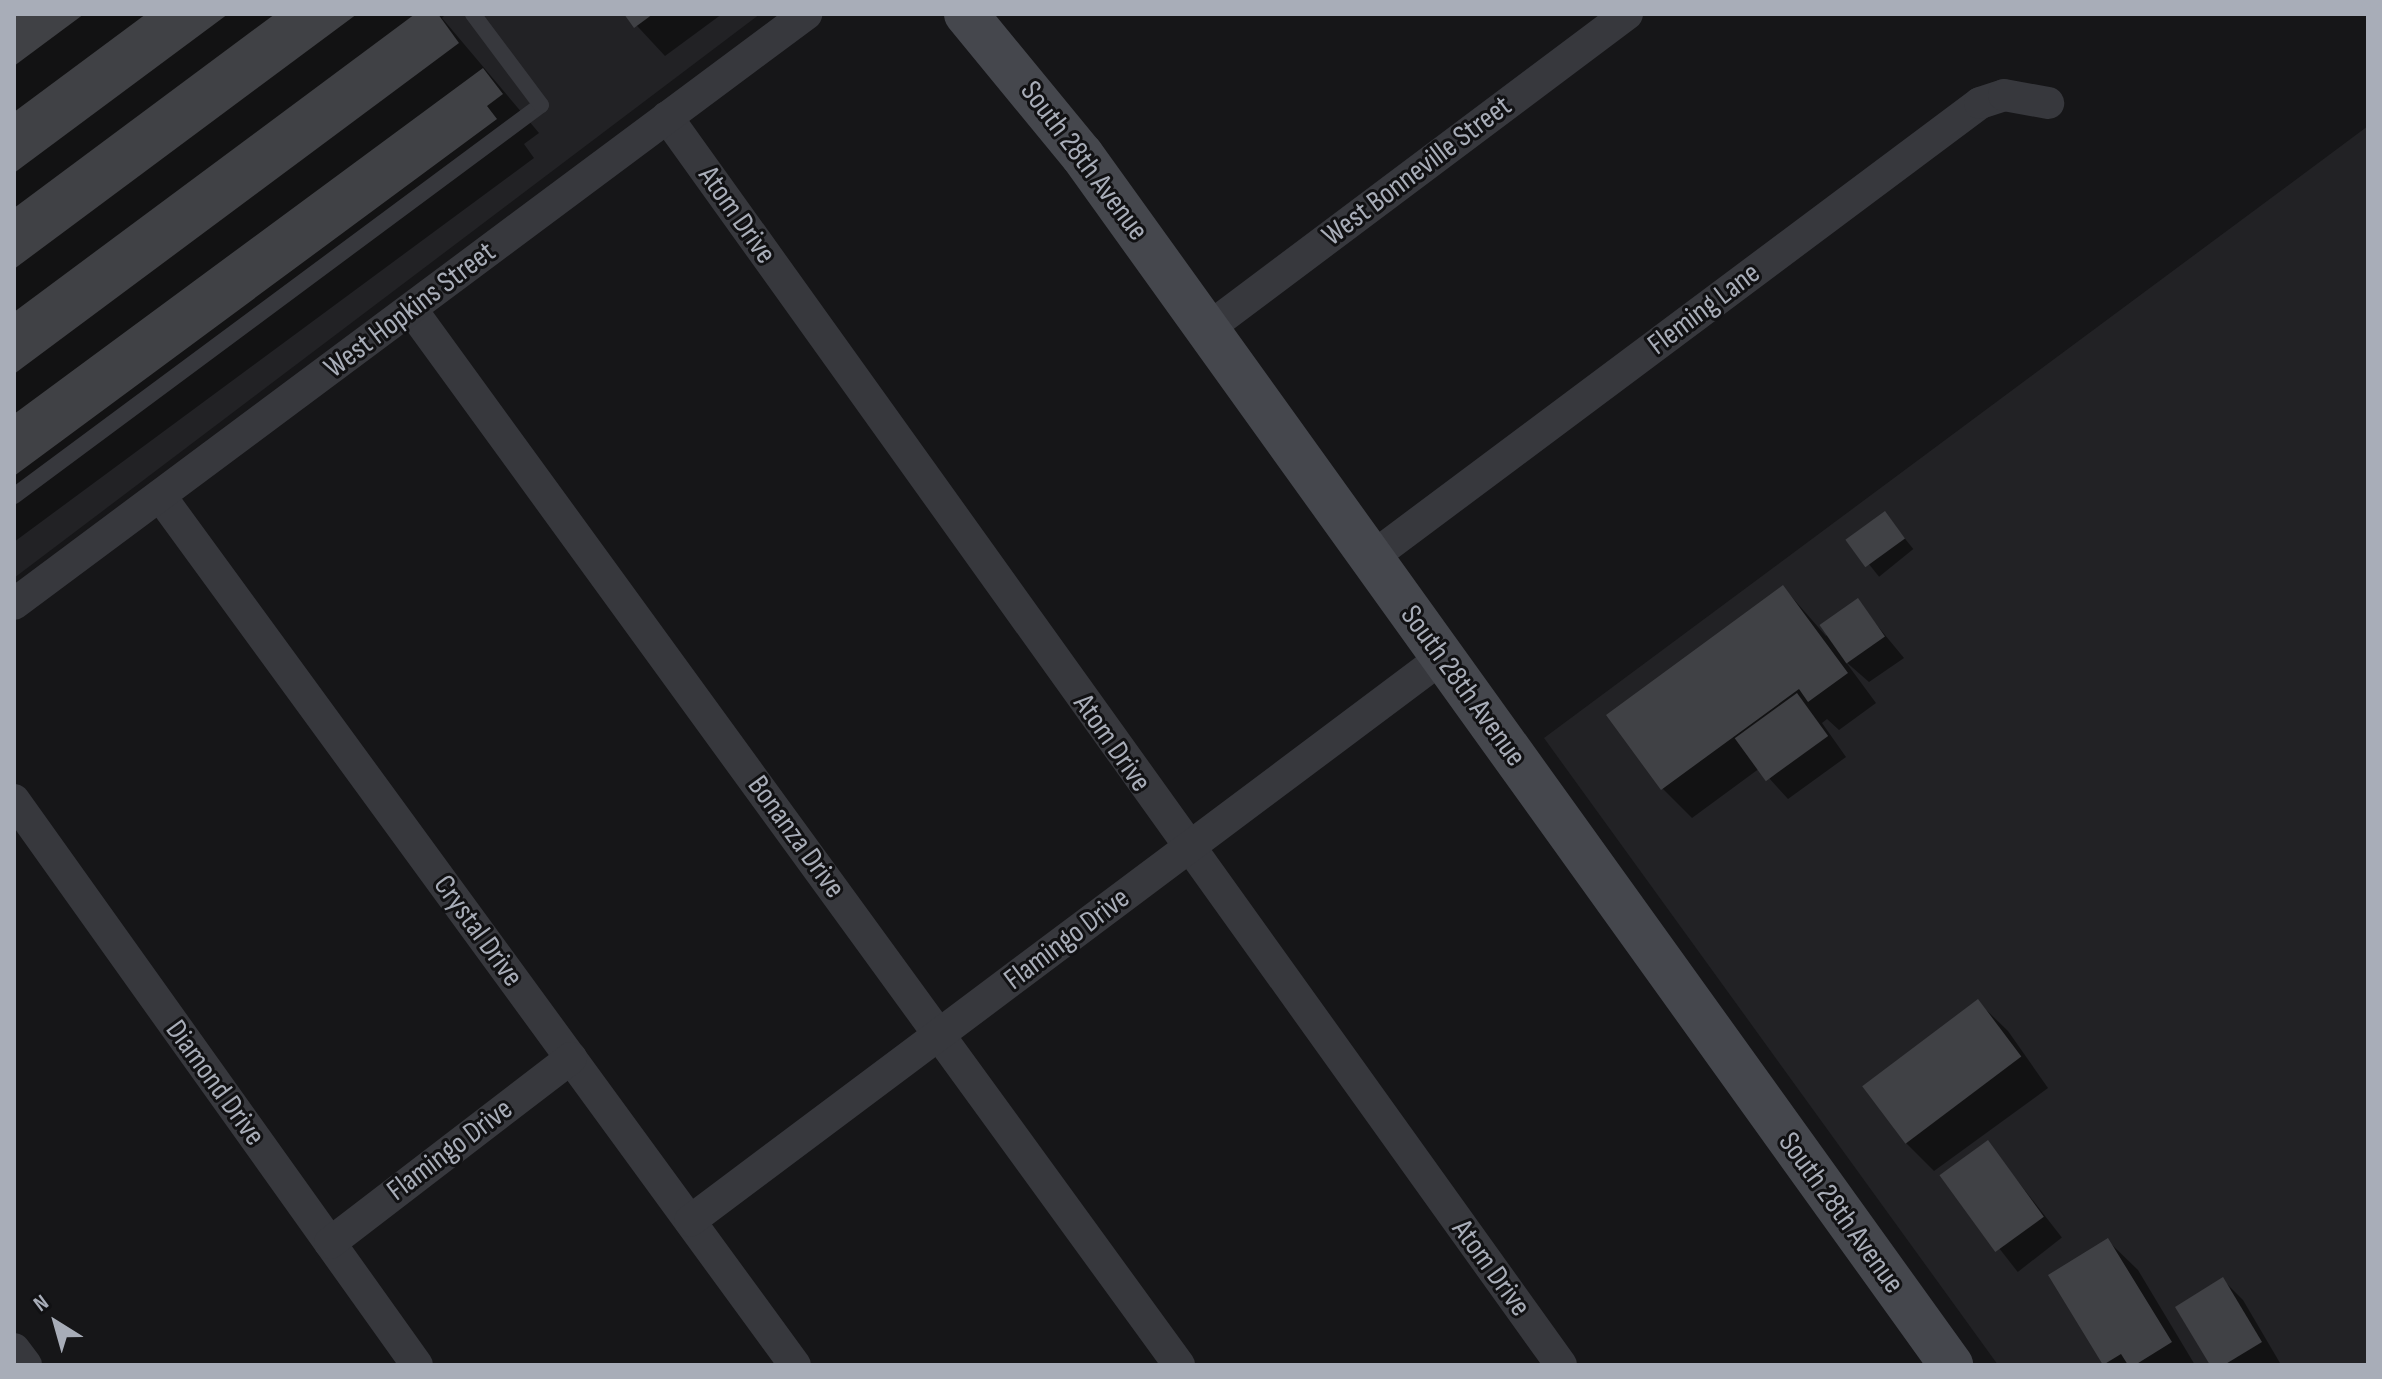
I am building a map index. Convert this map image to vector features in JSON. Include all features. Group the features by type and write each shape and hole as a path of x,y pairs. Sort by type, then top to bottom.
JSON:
{"main road":[{"name":"South 28th Avenue","path":"966,14 1042,100 1951,1365"}],"street":[{"name":"West Hopkins Street","path":"14,604 806,14"},
{"name":"West Bonneville Street","path":"1207,329 1627,14"},
{"name":"Fleming Lane","path":"1371,558 1980,103 2004,95 2048,103"},
{"name":"Atom Drive","path":"667,117 1561,1365"},
{"name":"Bonanza Drive","path":"411,309 1179,1365"},
{"name":"Crystal Drive","path":"161,497 795,1365"},
{"name":"Flamingo Drive","path":"690,1221 1443,657"},
{"name":"Diamond Drive","path":"14,800 417,1365"},
{"name":"Flamingo Drive","path":"330,1243 571,1058"},
{"path":"14,1349 26,1365"}],"lane":[{"path":"14,496 541,105 473,14"}],"shaded area":[{"path":"14,14 760,14 14,578"},
{"path":"2368,126 2368,1365 1998,1365 1544,738"}],"building":[{"path":"14,14 84,14 14,66"},
{"path":"146,14 228,14 14,173 14,112"},
{"path":"275,14 357,14 14,269 14,208"},
{"path":"415,14 438,14 459,43 14,374 14,312"},
{"path":"624,14 653,14 634,28"},
{"path":"483,68 503,94 487,106 497,119 14,476 14,414"},
{"path":"1885,511 1905,539 1865,567 1845,540"},
{"path":"1783,585 1848,673 1808,702 1799,689 1661,790 1606,715"},
{"path":"1858,598 1885,637 1846,663 1819,625"},
{"path":"1797,693 1828,736 1766,781 1735,738"},
{"path":"1978,999 2021,1057 1906,1144 1862,1086"},
{"path":"1988,1140 2044,1217 1995,1252 1939,1175"},
{"path":"2108,1238 2172,1342 2135,1365 2128,1365 2121,1354 2103,1365 2048,1275"},
{"path":"2223,1277 2262,1342 2224,1365 2210,1365 2175,1307"}]}
